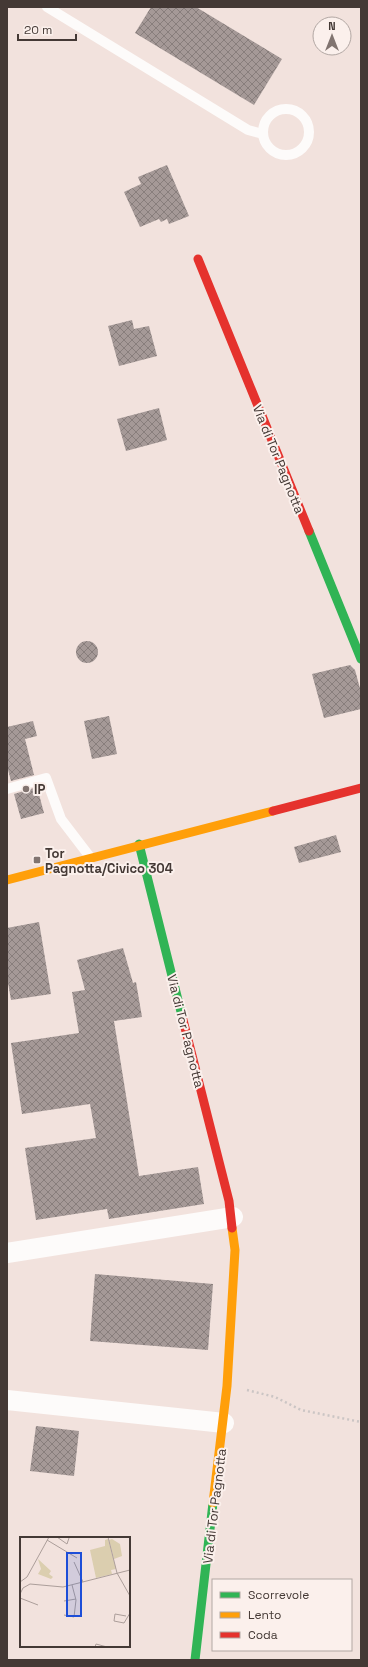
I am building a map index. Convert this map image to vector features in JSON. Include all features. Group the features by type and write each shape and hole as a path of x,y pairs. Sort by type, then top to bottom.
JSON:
{"street":[{"name":"Via di Tor Pagnotta","path":"198,259 361,659"},
{"path":"7,880 139,844 361,788"},
{"name":"Via di Tor Pagnotta","path":"139,844 233,1217 235,1250 224,1423 195,1660"},
{"path":"7,1253 233,1217"},
{"path":"7,1400 224,1423"}],"lane":[{"path":"47,7 248,130 263,134"},
{"path":"280,110 295,111 306,122 308,130 305,144 294,153 287,155 280,154 268,147 263,134 267,119 280,110"},
{"path":"7,789 46,778 61,818 90,857"}],"path":[{"path":"227,1386 275,1397 301,1410 361,1422"}],"building":[{"path":"151,7 196,7 282,59 254,105 135,33"},
{"path":"167,165 189,216 169,224 167,219 161,222 159,219 140,227 124,192 141,184 138,177"},
{"path":"132,320 134,329 149,326 157,356 119,366 108,326"},
{"path":"159,408 167,440 126,451 117,419"},
{"path":"87,641 95,644 98,652 95,660 87,663 79,660 76,652 79,644"},
{"path":"350,665 355,670 361,692 361,709 324,718 312,674"},
{"path":"109,716 117,754 92,759 84,721"},
{"path":"33,721 37,736 25,739 34,775 11,781 7,766 7,727"},
{"path":"37,787 44,813 21,819 14,794"},
{"path":"336,835 341,852 299,863 294,847"},
{"path":"39,922 51,994 11,1000 7,977 7,928"},
{"path":"123,948 133,983 136,982 142,1017 114,1021 139,1176 198,1167 204,1204 109,1219 107,1209 36,1220 25,1148 96,1138 90,1104 22,1114 11,1043 79,1033 72,992 85,990 77,960"},
{"path":"95,1274 213,1284 208,1350 90,1341"},
{"path":"36,1426 79,1431 74,1476 30,1471"}],"traffic: fast":[{"path":"309,531 361,659"},
{"path":"139,844 182,1016"},
{"path":"195,1660 213,1503"}],"traffic: slow":[{"path":"7,880 273,811"},
{"path":"213,1503 227,1386 235,1250 232,1228"}],"traffic: jam":[{"path":"198,259 309,531"},
{"path":"273,811 361,788"},
{"path":"182,1016 229,1201 232,1228"}],"place":[{"name":"IP","path":"26,789"},
{"name":"Tor Pagnotta/Civico 304","path":"37,860"}]}
